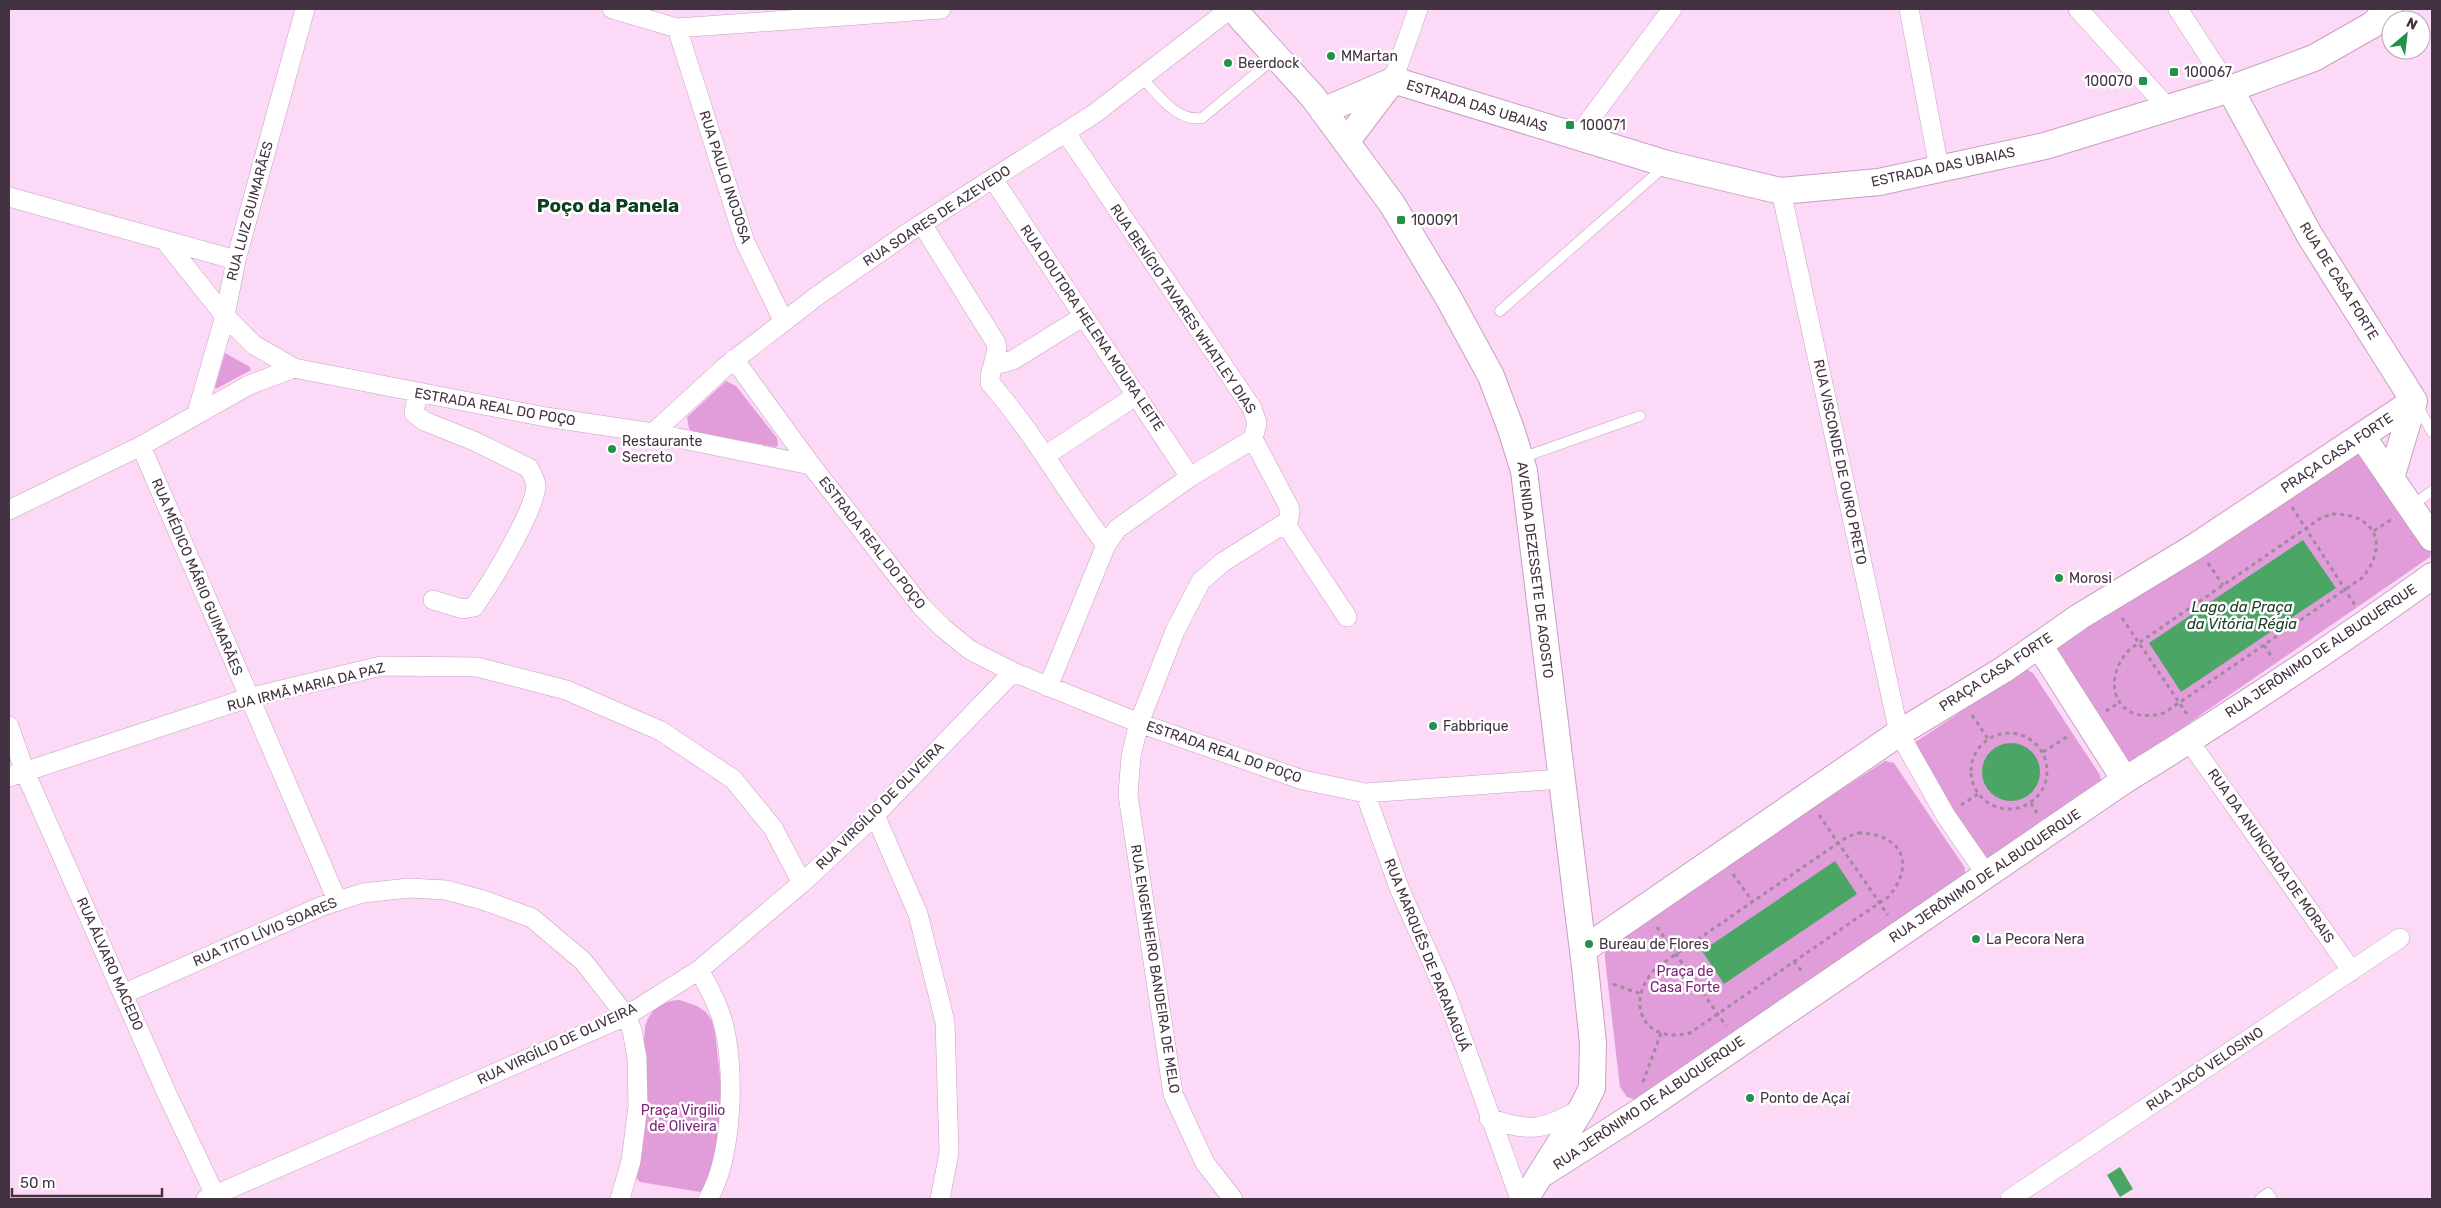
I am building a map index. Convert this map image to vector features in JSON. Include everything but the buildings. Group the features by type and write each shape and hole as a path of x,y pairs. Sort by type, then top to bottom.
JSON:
{"street":[{"name":"RUA LUIZ GUIMARÃES","path":"197,413 225,316 236,260 305,9"},
{"path":"612,9 677,28 787,14 941,9"},
{"name":"AVENIDA DEZESSETE DE AGOSTO","path":"1231,9 1323,111 1392,204 1448,297 1491,376 1521,458 1583,950 1593,1043 1594,1078 1592,1088 1582,1108 1531,1188"},
{"name":"RUA SOARES DE AZEVEDO","path":"653,433 734,359 784,322 922,224 1066,133 1231,9"},
{"path":"1346,142 1393,80 1418,9"},
{"path":"1578,137 1672,9"},
{"path":"1909,9 1939,168"},
{"path":"2078,9 2168,107"},
{"path":"2178,9 2230,89"},
{"name":"ESTRADA DAS UBAIAS","path":"1393,80 1667,164 1781,191 1879,182 2045,146 2230,89 2314,58 2338,46 2375,14"},
{"name":"RUA PAULO INOJOSA","path":"677,28 745,242 784,322"},
{"path":"1323,111 1393,80"},
{"name":"RUA DE CASA FORTE","path":"2230,89 2310,236 2414,401"},
{"name":"RUA BENÍCIO TAVARES WHATLEY DIAS","path":"1066,133 1252,408 1257,423 1253,439"},
{"name":"RUA DOUTORA HELENA MOURA LEITE","path":"993,179 1190,477"},
{"name":"RUA VISCONDE DE OURO PRETO","path":"1781,191 1899,733"},
{"path":"9,197 236,260"},
{"path":"922,224 996,342 998,353 991,369 990,382 1045,456 1075,504 1106,545"},
{"path":"165,241 225,316 254,345 294,368"},
{"path":"995,362 1003,363 1013,360 1084,316"},
{"path":"734,359 811,465"},
{"path":"9,510 141,446 249,385 294,368"},
{"name":"ESTRADA REAL DO POÇO","path":"294,368 546,417 653,433 811,465 921,606 943,628 970,650 1013,672 1139,723 1303,780 1366,794 1561,779"},
{"path":"418,392 414,413 419,417 530,468 536,484 533,504 484,593 474,607 463,609 433,600"},
{"path":"1045,456 1137,395"},
{"path":"2391,478 2414,401"},
{"name":"PRAÇA CASA FORTE","path":"1583,950 1899,733 2004,670 2112,597 2196,546 2414,401"},
{"path":"2362,436 2432,538"},
{"path":"1048,687 1106,545 1117,529 1190,477 1253,439 1289,506 1291,514 1285,523 1347,617"},
{"name":"RUA MÉDICO MÁRIO GUIMARÃES","path":"141,446 248,698 337,900"},
{"name":"RUA ENGENHEIRO BANDEIRA DE MELO","path":"1233,1199 1205,1163 1173,1094 1128,795 1131,756 1139,723 1176,631 1201,581 1223,562 1285,523"},
{"name":"RUA JERÔNIMO DE ALBUQUERQUE","path":"1531,1188 1641,1110 1986,874 2125,780 2367,623 2432,576"},
{"path":"2039,645 2125,780"},
{"name":"RUA IRMÃ MARIA DA PAZ","path":"17,774 248,698 381,666 477,667 566,690 661,731 733,779 773,828 802,883"},
{"name":"RUA VIRGÍLIO DE OLIVEIRA","path":"213,1198 626,1016 699,970 802,883 875,814 1013,672"},
{"name":"RUA ÁLVARO MACEDO","path":"9,726 17,774 123,994 213,1198"},
{"path":"1899,733 1946,816 1986,874"},
{"name":"RUA DA ANUNCIADA DE MORAIS","path":"2194,737 2352,971"},
{"name":"RUA MARQUÊS DE PARANAGUÁ","path":"1366,794 1400,890 1447,996 1489,1118 1520,1199"},
{"path":"875,814 918,914 945,1022 949,1153 940,1199"},
{"name":"RUA TITO LÍVIO SOARES","path":"123,994 337,900 363,893 427,888 465,894 532,918 550,931 583,961 626,1016 636,1044 638,1106 627,1196"},
{"name":"RUA JACÓ VELOSINO","path":"2010,1199 2400,938"},
{"path":"699,970 723,1019 729,1068 730,1120 722,1163 708,1199"},
{"path":"1489,1118 1517,1128 1530,1129 1546,1126 1582,1108"}],"lane":[{"path":"1141,78 1176,112 1191,120 1202,118 1276,57"},
{"path":"1500,311 1667,164"},
{"path":"2414,401 2432,432"},
{"path":"1521,458 1640,416"},
{"path":"2410,506 2432,491"},
{"path":"2260,1199 2268,1193 2272,1199"}],"path":[{"path":"2281,490 2367,623"},
{"path":"2332,514 2342,514 2362,519 2374,531 2377,543 2376,557 2362,578 2164,713 2144,716 2128,711 2119,704 2115,693 2114,679 2123,657 2139,643 2306,528 2321,518 2332,514"},
{"path":"2112,597 2116,608 2180,703 2194,737"},
{"path":"1959,696 1988,740"},
{"path":"2043,752 2088,724"},
{"path":"2011,733 2023,736 2034,742 2043,752 2048,774 2046,785 2031,804 2008,810 1996,807 1978,794 1971,770 1973,758 1979,748 1988,740 1999,734 2011,733"},
{"path":"1807,795 1880,903"},
{"path":"1858,833 1868,833 1887,839 1901,852 1903,862 1902,876 1895,889 1880,903 1690,1033 1681,1035 1661,1033 1645,1023 1641,1012 1641,994 1649,976 1676,955 1839,843 1858,833"},
{"path":"1731,871 1753,902"},
{"path":"1648,904 1648,914 1739,1043"},
{"path":"1613,984 1641,994"},
{"path":"1641,1110 1635,1101 1661,1033"}],"green space":[{"path":"225,353 250,367 251,370 216,389 215,387"},
{"path":"726,381 736,386 777,438 778,445 776,447 694,432 689,429 687,417"},
{"path":"2359,450 2432,547 2430,557 2128,765 2055,648"},
{"path":"2026,669 2033,673 2100,775 2101,781 1991,858 1986,857 1914,754 1914,743"},
{"name":"Praça de Casa Forte","path":"1885,761 1894,763 1965,868 1965,875 1636,1100 1627,1097 1620,1087 1605,959 1605,951 1613,938"},
{"name":"Praça Virgilio de Oliveira","path":"674,1000 680,1000 697,1006 706,1012 712,1021 722,1093 718,1140 705,1190 700,1192 640,1182 635,1177 645,1027 653,1011 658,1007"}],"water":[{"name":"Lago da Praça da Vitória Régia","path":"2303,540 2336,588 2181,692 2149,643"},
{"path":"2005,743 2017,743 2027,747 2036,756 2040,778 2032,793 2017,801 2005,801 1995,797 1986,788 1982,778 1982,766 1986,756 1995,747"},
{"path":"1835,861 1857,894 1724,984 1702,951"},
{"path":"2120,1167 2133,1189 2120,1197 2107,1175"}],"place":[{"name":"MMartan","path":"1331,56"},
{"name":"Beerdock","path":"1228,63"},
{"name":"100067","path":"2174,72"},
{"name":"100070","path":"2143,81"},
{"name":"100071","path":"1570,125"},
{"name":"100091","path":"1401,220"},
{"name":"Restaurante Secreto","path":"612,449"},
{"name":"Morosi","path":"2059,578"},
{"name":"Fabbrique","path":"1433,726"},
{"name":"La Pecora Nera","path":"1976,939"},
{"name":"Bureau de Flores","path":"1589,944"},
{"name":"Ponto de Açaí","path":"1750,1098"}],"district":[{"name":"Poço da Panela","path":"608,205"}]}
